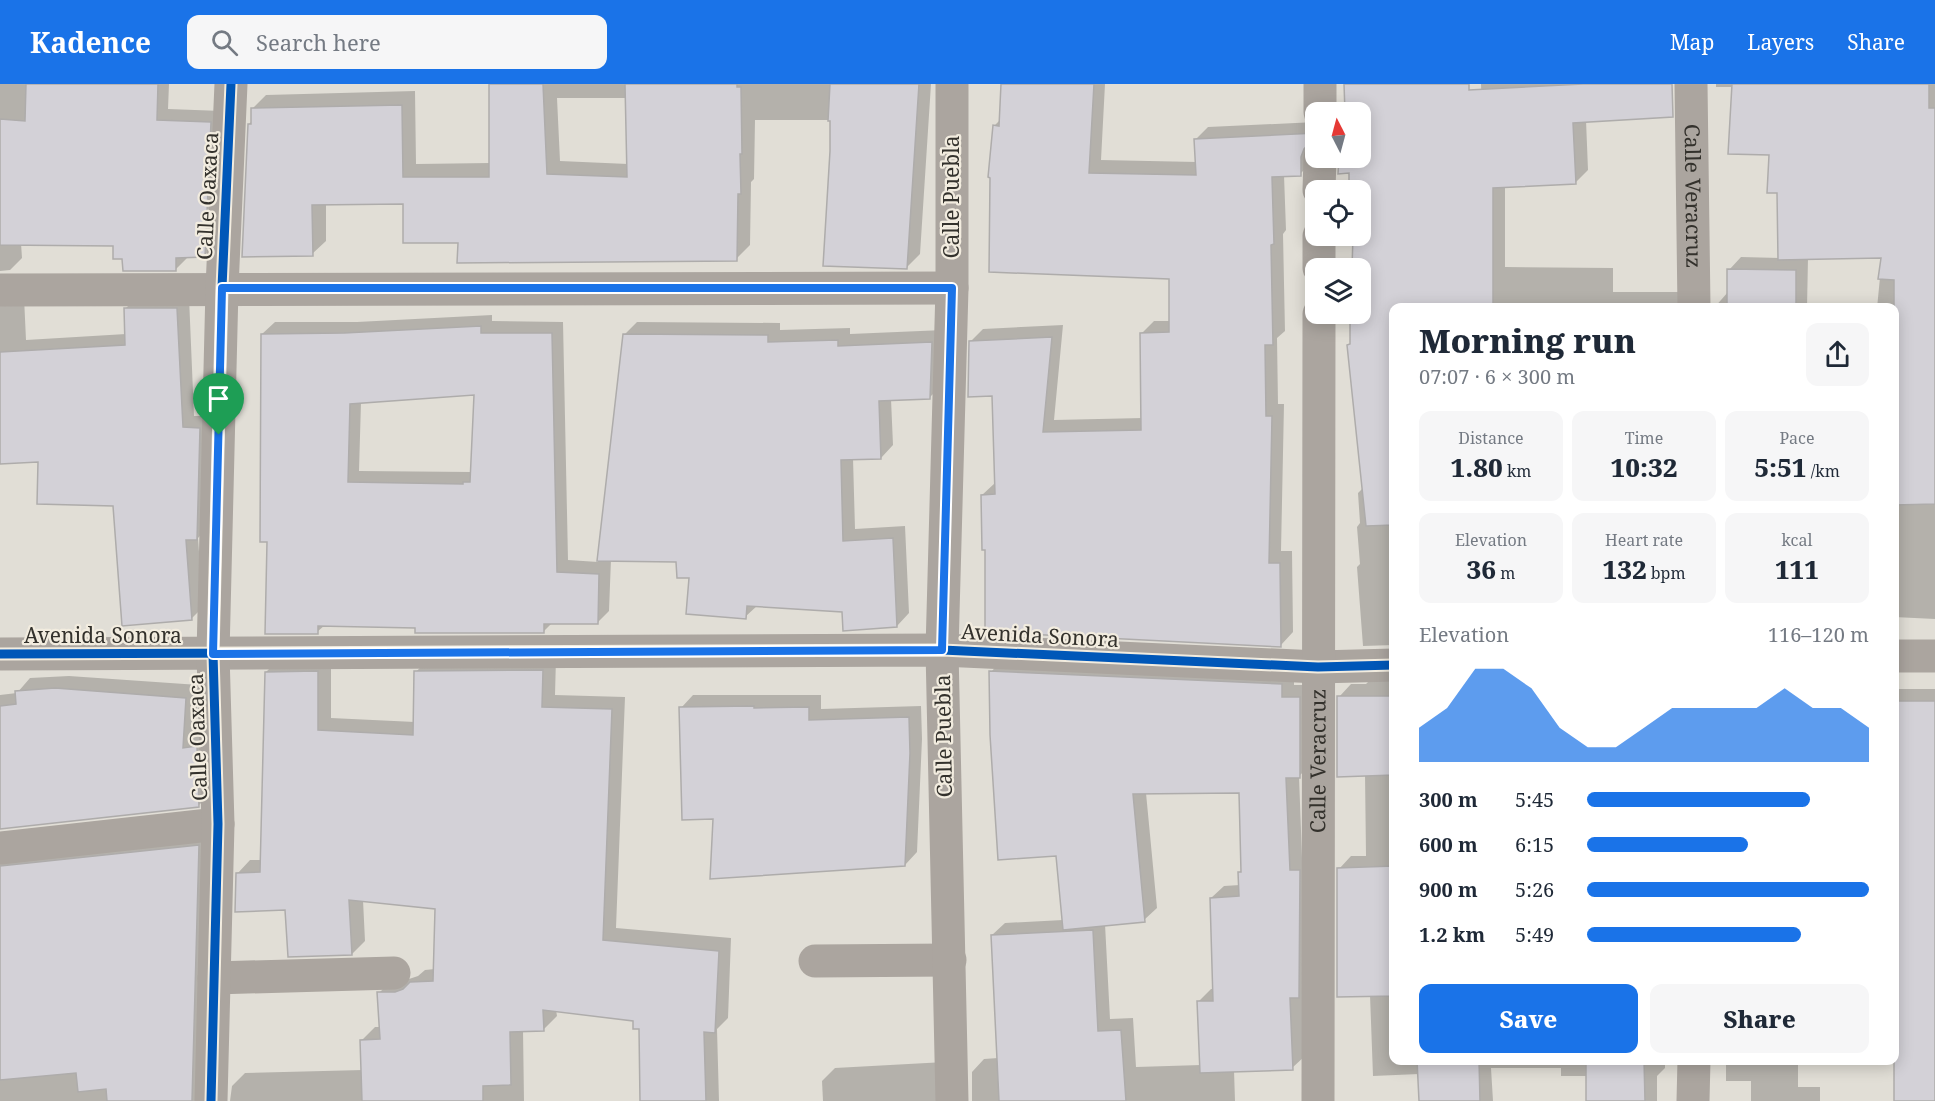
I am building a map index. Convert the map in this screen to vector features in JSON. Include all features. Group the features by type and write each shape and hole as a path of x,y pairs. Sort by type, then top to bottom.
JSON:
{"street":[{"name":"Calle Oaxaca","path":"211,1101 218,824 213,654 222,288 231,84"},
{"name":"Calle Puebla","path":"952,84 952,288 942,650 952,1101"},
{"path":"1320,84 1320,102"},
{"name":"Calle Veracruz","path":"1691,84 1694,303"},
{"path":"0,290 952,288"},
{"name":"Calle Veracruz","path":"1318,1101 1319,324"},
{"name":"Avenida Sonora","path":"0,654 942,650 1318,667 1389,665"},
{"path":"1899,656 1935,656"},
{"path":"0,848 218,824"},
{"path":"815,961 950,960"},
{"path":"214,978 394,973"},
{"path":"1693,1101 1694,1065"}],"building":[{"path":"26,84 158,84 157,120 211,122 205,257 176,258 176,271 123,271 122,259 113,259 113,246 0,245 0,119 25,121"},
{"path":"489,84 543,84 547,174 627,177 625,84 737,84 737,87 741,87 742,154 740,154 741,194 738,194 737,261 457,263 458,243 403,243 403,204 312,205 313,256 242,257 248,124 251,124 251,108 402,105 403,177 489,177"},
{"path":"830,84 919,84 907,269 823,266 830,151 830,121 828,121"},
{"path":"1001,84 1094,84 1089,173 1196,175 1194,139 1305,134 1301,176 1272,177 1273,345 1265,345 1266,416 1272,416 1269,563 1280,563 1281,647 985,632 985,550 982,550 981,495 995,494 992,396 968,397 969,341 1052,337 1043,432 1141,430 1140,333 1169,332 1169,279 989,272 990,178 988,177 993,125 999,126"},
{"path":"1344,84 1469,84 1469,90 1583,84 1672,84 1673,117 1573,123 1576,184 1493,188 1493,303 1389,303 1389,525 1366,526 1347,345 1350,344 1350,324 1371,324 1371,258 1352,258 1353,246 1371,246 1371,180 1349,180 1349,173 1338,174 1338,168 1371,168 1371,102 1345,102"},
{"path":"1732,84 1929,84 1929,108 1935,108 1935,504 1899,505 1899,303 1894,303 1894,280 1878,279 1881,258 1778,260 1777,193 1767,193 1769,155 1728,154"},
{"path":"1727,269 1796,270 1796,303 1727,303"},
{"path":"124,308 177,308 183,427 200,428 197,540 186,540 192,620 122,626 113,506 37,504 38,462 0,464 0,352 125,345"},
{"path":"481,326 481,333 552,333 557,572 599,574 598,624 544,624 544,633 415,633 415,628 318,626 318,634 265,634 267,542 260,542 261,334 344,333","holes":["474,395 470,482 463,482 463,484 348,482 350,404"]},
{"path":"623,334 768,335 768,342 838,340 838,346 932,342 930,399 879,401 881,459 841,460 843,541 893,538 897,627 843,631 842,612 747,606 746,619 686,614 689,578 677,578 676,562 597,561"},
{"path":"543,670 542,707 612,709 603,940 719,951 715,1033 704,1032 706,1101 640,1101 639,1029 633,1029 633,1021 543,1010 544,1031 510,1032 511,1085 483,1086 483,1101 362,1101 360,1040 380,1039 377,992 395,992 403,989 410,982 433,981 435,909 349,900 352,955 288,957 285,910 235,912 236,873 260,872 265,672 318,671 318,730 413,735 414,671"},
{"path":"989,671 1282,684 1282,697 1300,697 1300,778 1286,778 1290,870 1300,870 1299,998 1290,998 1293,1070 1200,1073 1197,1001 1213,1001 1210,898 1239,896 1238,872 1241,872 1239,793 1133,794 1145,922 1063,930 1056,856 998,860 990,735"},
{"path":"55,688 186,698 183,748 197,746 199,807 0,829 0,706 16,704 15,691"},
{"path":"1337,696 1389,696 1389,775 1337,777"},
{"path":"1899,701 1935,701 1935,1101 1894,1101 1894,1065 1899,1065"},
{"path":"754,706 754,708 809,707 809,720 909,717 910,753 905,866 710,879 713,819 682,820 679,707"},
{"path":"199,845 192,1101 107,1101 106,1089 78,1092 76,1073 0,1080 0,866"},
{"path":"1389,866 1389,996 1337,997 1337,868"},
{"path":"1093,930 1098,1031 1121,1030 1126,1101 999,1101 991,935"},
{"path":"1417,1065 1479,1065 1480,1101 1419,1101"},
{"path":"1586,1065 1644,1065 1645,1101 1586,1101"}],"cycle path":[{"path":"211,1101 218,824 213,654 222,288 231,84"},
{"path":"0,654 942,650 1318,667 1389,665"}],"route":[{"path":"222,288 952,288 942,650 213,654 219,435 222,288"}]}
